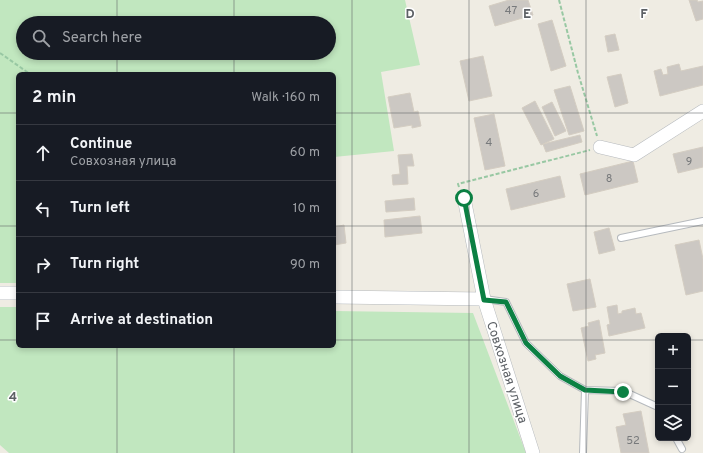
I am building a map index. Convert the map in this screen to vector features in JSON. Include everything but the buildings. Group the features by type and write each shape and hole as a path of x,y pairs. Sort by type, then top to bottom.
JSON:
{"street":[{"path":"600,147 634,155 703,111"},
{"name":"Совхозная улица","path":"464,198 484,300 533,453"},
{"path":"0,293 16,293"},
{"path":"336,297 484,300"}],"lane":[{"path":"621,238 703,221"},
{"path":"484,300 506,302 526,343 560,376 585,390 623,392 655,406"},
{"path":"583,453 585,390"},
{"path":"678,441 682,450"}],"path":[{"path":"464,198 458,184 600,147 578,73 559,0"},
{"path":"0,53 27,72"}],"green space":[{"path":"0,0 405,0 420,65 381,72 394,151 336,157 336,72 16,72 16,283 0,283"},
{"path":"0,307 16,307 16,348 336,348 336,311 473,313 526,453 9,453 0,445"}],"route":[{"path":"464,198 484,300 506,302 526,343 560,376 585,390 623,392"}]}
